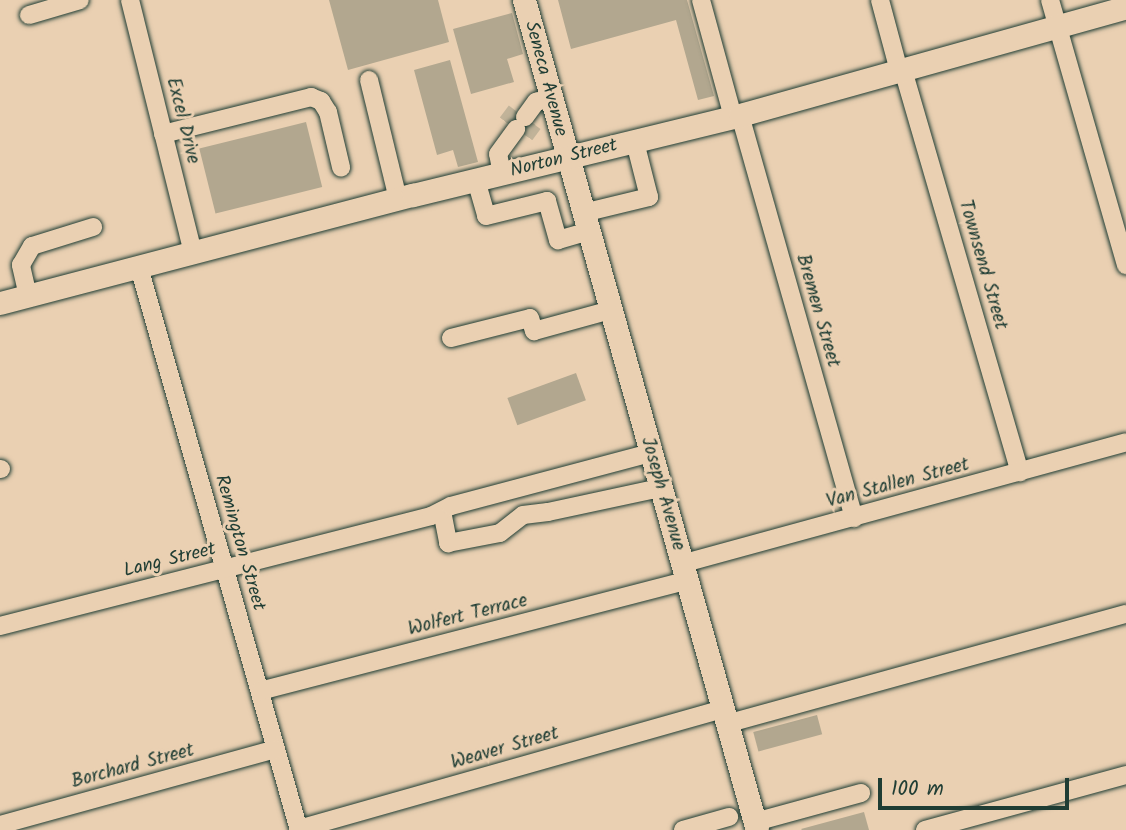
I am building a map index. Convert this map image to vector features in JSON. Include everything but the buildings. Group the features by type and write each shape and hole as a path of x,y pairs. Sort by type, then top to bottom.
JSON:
{"main road":[{"name":"Seneca Avenue","path":"524,0 524,120 567,159"},
{"name":"Norton Street","path":"0,303 398,199 737,116 1126,7"},
{"name":"Joseph Avenue","path":"567,159 756,826"}],"street":[{"path":"29,16 80,0"},
{"name":"Excel Drive","path":"130,0 193,253"},
{"name":"Bremen Street","path":"701,0 854,518"},
{"name":"Townsend Street","path":"880,0 1020,472"},
{"path":"1050,0 1126,265"},
{"path":"369,80 398,199"},
{"path":"163,134 311,97 321,101 328,112 341,167"},
{"path":"502,174 498,154 524,120"},
{"path":"476,180 486,216 548,201 558,240 586,222 649,197 635,142"},
{"path":"28,296 21,265 32,246 93,227"},
{"name":"Remington Street","path":"139,267 299,830"},
{"path":"451,338 530,318 534,331 611,310"},
{"name":"Van Stallen Street","path":"684,573 854,518 1126,442"},
{"name":"Lang Street","path":"0,626 437,513 517,488 650,453"},
{"path":"517,488 523,515"},
{"path":"437,513 448,543 500,533 523,515 660,488"},
{"name":"Wolfert Terrace","path":"260,691 684,573"},
{"name":"Weaver Street","path":"299,830 724,716 1126,614"},
{"name":"Borchard Street","path":"0,825 276,749"},
{"path":"925,830 1126,775"},
{"path":"756,826 861,793"},
{"path":"683,830 729,817"}],"tunnel":[{"path":"507,123 516,111"},
{"path":"525,135 533,124"}]}
